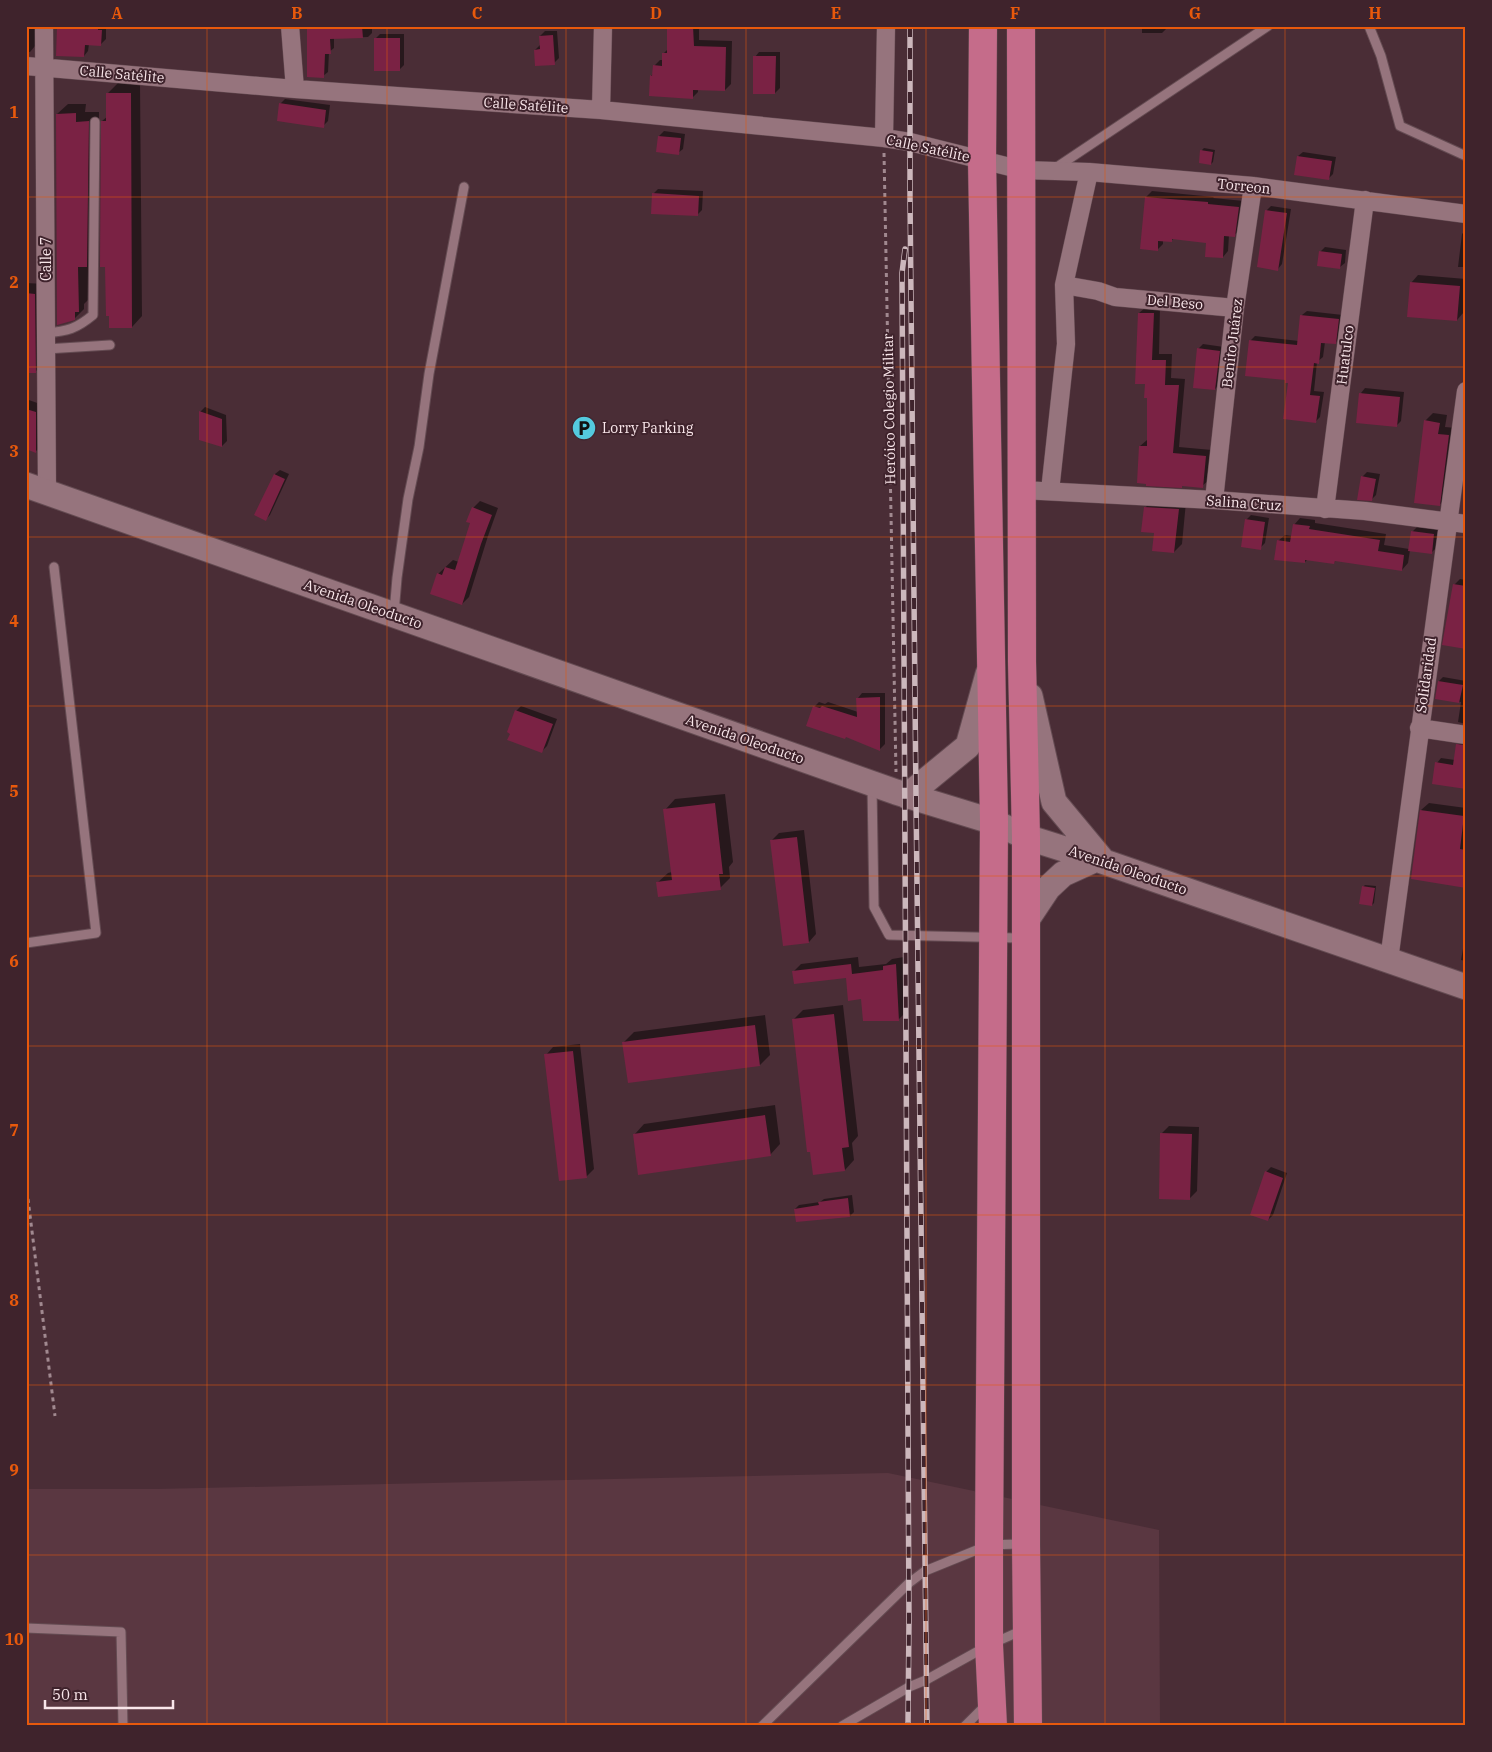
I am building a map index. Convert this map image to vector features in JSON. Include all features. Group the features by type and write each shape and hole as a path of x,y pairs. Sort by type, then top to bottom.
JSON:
{"main road":[{"path":"983,26 982,160 994,822 988,1545 992,1712"},
{"path":"1021,26 1022,662 1026,837 1026,1544 1028,1726"},
{"name":"Avenida Oleoducto","path":"37,488 872,784 994,822 1026,837 1099,860 1466,987"},
{"path":"989,568 1022,568"},
{"path":"902,794 968,746 991,662"},
{"path":"1022,662 1054,802 1099,860 1063,874 1048,888 1026,930"}],"street":[{"name":"Calle 7","path":"37,488 46,341 44,26"},
{"path":"290,26 295,89"},
{"path":"601,110 603,26"},
{"path":"884,138 886,26"},
{"name":"Calle Satélite","path":"26,66 295,89 601,110 884,138 910,142 1022,170"},
{"name":"Torreon","path":"1022,170 1090,172 1253,186 1466,214"},
{"path":"1050,491 1066,344 1064,285 1090,172"},
{"name":"Benito Juárez","path":"1214,500 1235,308 1253,186"},
{"name":"Huatulco","path":"1325,509 1364,200"},
{"name":"Del Beso","path":"1064,285 1098,291 1115,297 1235,308"},
{"name":"Solidaridad","path":"1388,960 1466,391"},
{"name":"Salina Cruz","path":"1022,490 1214,500 1364,511 1466,524"},
{"path":"1419,728 1466,735"}],"lane":[{"path":"1052,170 1268,26"},
{"path":"1369,26 1381,56 1400,126 1466,156"},
{"path":"46,341 60,332 79,326 93,314 95,122"},
{"path":"394,614 396,578 408,499 419,447 429,374 464,187"},
{"path":"46,341 110,345"},
{"path":"26,943 96,933 54,567"},
{"path":"872,784 874,907 889,935 993,937 1026,930"},
{"path":"762,1726 909,1583 925,1571 988,1545 1026,1544"},
{"path":"26,1628 121,1632 123,1726"},
{"path":"842,1726 989,1645 1028,1628"},
{"path":"965,1726 992,1712"}],"path":[{"name":"Heróico Colegio Militar","path":"884,138 902,794"},
{"path":"26,1183 55,1416"}],"shaded area":[{"path":"888,1473 1159,1530 1160,1726 26,1726 26,1489 157,1489"}],"building":[{"path":"61,26 98,26 98,30 102,30 101,46 85,45 84,57 56,56 57,28 61,28"},
{"path":"307,26 362,26 363,38 330,39 331,54 325,54 324,78 307,77"},
{"path":"667,26 693,26 694,46 726,47 725,91 693,90 693,99 649,96 650,75 652,76 653,65 662,66 662,53 667,53"},
{"path":"553,35 555,65 535,66 534,50 540,49 539,36"},
{"path":"374,38 400,38 400,71 374,71"},
{"path":"753,56 776,56 775,94 753,94"},
{"path":"106,93 131,93 132,328 109,328 109,316 106,316 105,267 100,267 101,121 106,121"},
{"path":"279,103 326,110 324,128 277,121"},
{"path":"76,113 76,122 89,121 87,267 78,267 79,312 75,312 75,320 57,325 56,114"},
{"path":"658,136 681,138 679,155 656,152"},
{"path":"1200,150 1213,152 1211,165 1199,163"},
{"path":"1297,156 1332,161 1329,180 1294,175"},
{"path":"652,193 699,196 698,216 651,214"},
{"path":"1145,197 1208,202 1208,204 1239,207 1235,237 1224,236 1223,258 1205,257 1206,243 1172,239 1172,242 1158,241 1158,251 1140,249"},
{"path":"1265,210 1287,213 1278,271 1257,267"},
{"path":"1319,251 1342,254 1340,269 1317,266"},
{"path":"1410,282 1460,286 1457,321 1407,317"},
{"path":"26,293 35,294 36,373 26,373"},
{"path":"1138,313 1154,313 1152,360 1166,360 1165,385 1179,385 1173,453 1206,456 1203,488 1146,486 1146,484 1137,483 1139,446 1147,446 1147,398 1144,398 1145,384 1135,384"},
{"path":"1300,315 1339,319 1336,344 1321,343 1319,364 1314,363 1310,395 1320,396 1316,423 1283,419 1288,383 1285,383 1285,380 1245,376 1249,340 1297,345"},
{"path":"1197,348 1220,351 1215,390 1193,388"},
{"path":"1359,393 1400,397 1397,427 1356,423"},
{"path":"26,409 36,412 36,453 26,449"},
{"path":"199,411 222,419 222,447 199,440"},
{"path":"1424,420 1440,423 1438,434 1449,435 1440,506 1414,503"},
{"path":"274,474 285,479 266,521 254,515"},
{"path":"1361,476 1376,479 1372,501 1357,500"},
{"path":"472,507 492,515 462,605 430,594 437,573 442,575 445,567 455,570 470,523 466,522"},
{"path":"1144,507 1179,509 1174,553 1152,551 1154,533 1141,532"},
{"path":"1245,519 1265,522 1261,550 1241,547"},
{"path":"1293,524 1310,526 1309,529 1380,540 1378,551 1404,555 1402,571 1335,561 1334,564 1305,560 1305,563 1274,560 1277,540 1290,542"},
{"path":"1411,531 1434,534 1432,554 1408,551"},
{"path":"1453,584 1466,586 1466,649 1442,645"},
{"path":"1438,681 1463,685 1459,703 1435,699"},
{"path":"880,697 880,751 846,737 845,739 806,726 813,706 820,708 822,706 857,717 856,698"},
{"path":"515,710 553,724 542,753 507,740 510,734 507,732"},
{"path":"1456,744 1466,745 1466,789 1432,784 1435,762 1453,765"},
{"path":"715,803 723,874 719,874 721,890 658,897 656,882 672,880 663,809"},
{"path":"1420,810 1464,816 1460,849 1466,850 1466,888 1411,879"},
{"path":"797,837 809,943 783,946 770,840"},
{"path":"1362,886 1375,888 1372,906 1359,904"},
{"path":"851,964 852,974 883,970 883,966 896,964 899,1021 863,1021 861,999 848,1001 846,978 794,984 792,971"},
{"path":"834,1014 849,1147 842,1148 845,1171 813,1175 810,1152 807,1152 792,1019"},
{"path":"755,1025 760,1066 628,1083 622,1042"},
{"path":"573,1051 587,1178 559,1181 544,1054"},
{"path":"765,1115 771,1156 638,1175 633,1134"},
{"path":"1160,1133 1192,1134 1190,1200 1159,1199"},
{"path":"1265,1171 1283,1178 1268,1221 1250,1215"},
{"path":"848,1198 850,1217 796,1222 794,1209 819,1205 818,1202"}],"railway":[{"path":"910,26 916,798 927,1726"},
{"path":"905,249 902,273 908,1726"}],"place":[{"name":"Lorry Parking","path":"584,428"}]}
